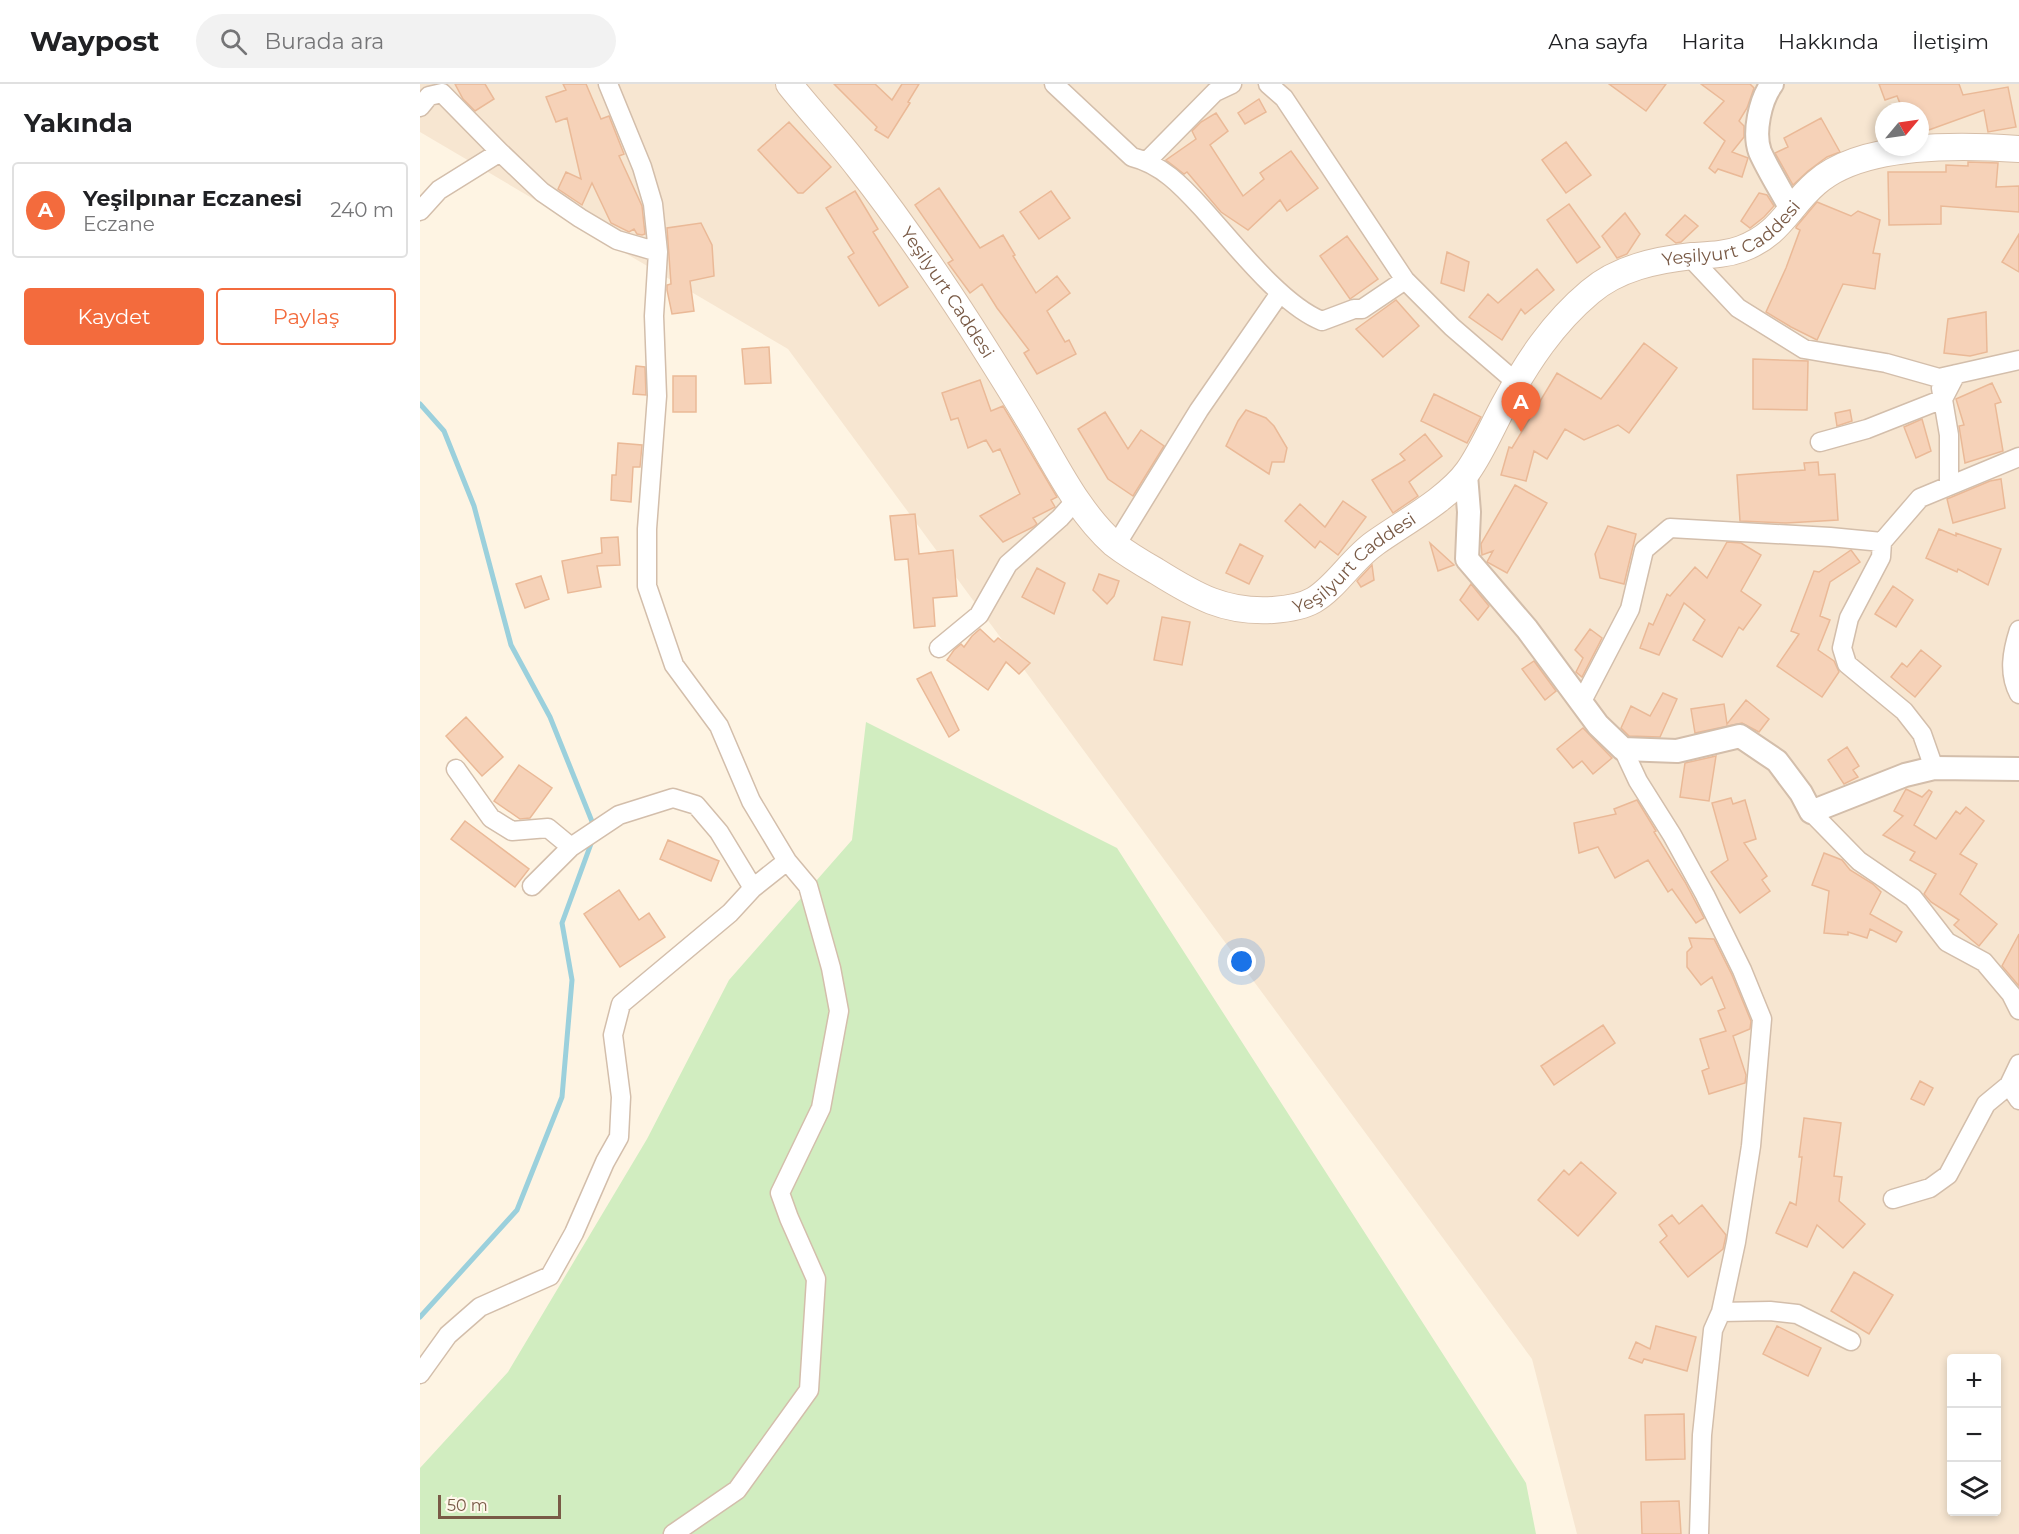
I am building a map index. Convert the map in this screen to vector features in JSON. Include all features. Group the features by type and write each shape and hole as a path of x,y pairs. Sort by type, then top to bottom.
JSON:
{"main road":[{"name":"Yeşilyurt Caddesi","path":"789,84 860,169 961,312 1091,521 1116,545 1175,583 1210,602 1239,610 1292,608 1312,602 1327,590 1363,551 1452,489 1466,475 1545,338 1568,312 1611,276 1630,268 1689,256 1717,255 1743,249 1778,227 1818,181 1833,171 1872,157 1948,146 2019,149"}],"street":[{"path":"608,84 642,167 653,204 658,252 654,316 657,396 647,528 647,586 674,665 719,726 751,801 787,861 808,886 831,968 839,1011 821,1108 780,1192 816,1279 809,1390 737,1490 673,1534"},
{"path":"1054,84 1132,157 1147,160 1176,180 1280,293 1313,317 1322,321 1354,309 1362,309 1405,280"},
{"path":"1147,160 1215,92 1232,84"},
{"path":"1268,84 1284,98 1405,280 1452,327 1517,383"},
{"path":"1772,84 1767,91 1758,120 1759,150 1792,211"},
{"path":"420,107 429,96 442,93 542,192 617,240 658,252"},
{"path":"420,211 439,190 500,152"},
{"path":"1689,256 1738,308 1804,349 1947,376 2019,360"},
{"path":"1116,545 1199,410 1280,293"},
{"path":"1947,376 1943,399 1949,435 1950,486"},
{"path":"1820,442 1867,429 1943,399"},
{"path":"1934,768 1922,734 1904,711 1846,664 1842,648 1849,618 1881,557 1882,542 1920,498 2019,457"},
{"path":"1466,475 1469,512 1467,560 1527,629 1598,724 1623,749 1638,781 1672,835 1705,895 1742,970 1762,1019 1751,1146 1736,1242 1721,1312 1713,1330 1701,1435 1700,1534"},
{"path":"939,648 979,615 1008,564 1060,518 1076,500"},
{"path":"1581,703 1630,609 1644,550 1670,528 1882,542"},
{"path":"2019,630 2012,652 2013,683 2019,694"},
{"path":"1623,749 1677,751 1740,736 1777,761 1802,793 1811,812 1859,861 1913,898 1947,942 1984,962 2011,994 2019,1010"},
{"path":"1811,812 1897,778 1934,768 2019,769"},
{"path":"456,770 491,818 512,831 548,828 571,847"},
{"path":"532,886 571,847 619,814 673,798 696,805 719,832 753,888"},
{"path":"420,1374 448,1335 480,1307 550,1276 574,1233 605,1162 619,1137 621,1097 613,1035 621,1004 730,913 753,888 787,861"},
{"path":"1893,1199 1929,1188 1948,1175 1986,1104 2014,1093 2019,1064"},
{"path":"1721,1312 1770,1311 1797,1314 1851,1341"}],"shaded area":[{"path":"420,84 2019,84 2019,1534 1577,1534 1532,1359 788,349 420,132"}],"green space":[{"path":"866,722 1117,848 1526,1483 1536,1534 420,1534 420,1468 508,1372 647,1139 729,980 852,840"}],"building":[{"path":"455,84 485,84 494,99 475,111 463,99"},
{"path":"563,84 586,84 601,119 609,116 624,154 619,156 642,206 645,234 637,234 634,229 629,232 611,223 592,183 582,205 558,189 566,172 581,179 567,118 556,122 546,97 566,90"},
{"path":"834,84 875,84 892,100 902,84 919,84 888,138 875,130 877,127"},
{"path":"1609,84 1666,84 1646,111"},
{"path":"1701,84 1750,84 1754,88 1747,108 1739,121 1744,126 1744,137 1732,152 1748,158 1742,177 1718,169 1715,173 1709,168 1725,141 1704,123 1724,101"},
{"path":"1879,84 1959,84 1963,95 2008,87 2016,127 1988,132 1984,110 1929,130 1929,102 1899,102 1897,96 1885,100"},
{"path":"1259,99 1266,112 1245,124 1238,113"},
{"path":"1216,113 1228,131 1210,145 1243,196 1264,179 1260,173 1291,151 1318,188 1287,211 1280,200 1248,230 1221,212 1187,172 1184,174 1166,160 1196,139 1192,131"},
{"path":"1821,118 1840,152 1827,157 1793,185 1775,153 1788,147 1784,138"},
{"path":"789,122 831,167 803,193 798,193 758,150"},
{"path":"1566,142 1591,175 1566,193 1542,160"},
{"path":"1968,162 1998,163 1996,187 2019,186 2019,212 1941,206 1941,224 1889,225 1888,172 1946,172 1946,165 1968,166"},
{"path":"939,188 980,248 1003,235 1036,293 1057,276 1070,293 1047,311 1065,342 1069,340 1076,354 1037,374 1024,353 1029,350 982,284 970,293 948,263 953,260 915,205"},
{"path":"855,191 878,229 873,232 908,287 879,306 848,257 854,253 826,208"},
{"path":"1051,191 1070,218 1039,239 1020,212"},
{"path":"1759,193 1767,195 1774,206 1750,228 1741,221"},
{"path":"1817,202 1851,216 1858,211 1880,220 1873,253 1880,254 1875,289 1843,284 1817,340 1766,312 1800,230 1796,227"},
{"path":"1569,204 1600,247 1577,263 1547,220"},
{"path":"1625,213 1640,234 1627,254 1617,258 1602,236"},
{"path":"1685,215 1698,226 1681,242 1676,243 1666,235"},
{"path":"701,223 712,245 714,276 690,281 694,311 672,314 667,290 667,285 671,284 667,228"},
{"path":"2019,234 2019,272 2002,262"},
{"path":"1347,236 1378,279 1350,299 1320,256"},
{"path":"1447,252 1469,262 1464,291 1441,283"},
{"path":"1537,269 1554,290 1525,314 1521,309 1502,340 1469,317 1488,294 1498,303"},
{"path":"1396,300 1419,326 1383,357 1356,329"},
{"path":"1986,312 1987,352 1970,356 1944,353 1948,319"},
{"path":"1644,343 1677,368 1629,433 1618,425 1584,440 1565,429 1547,459 1534,451 1526,481 1501,475 1509,447 1512,448 1557,373 1601,399"},
{"path":"769,347 771,383 745,384 742,349"},
{"path":"1753,359 1808,361 1807,410 1753,409"},
{"path":"636,366 645,367 646,395 633,394"},
{"path":"673,376 696,376 696,412 673,412"},
{"path":"980,380 991,411 1003,406 1057,497 1051,500 1055,507 1033,518 1037,524 1003,542 980,516 1020,494 1000,449 993,452 986,440 968,448 958,418 951,420 942,393"},
{"path":"1992,383 2001,402 1995,404 2003,451 1965,463 1959,426 1964,425 1956,399"},
{"path":"1434,394 1481,417 1467,443 1421,421"},
{"path":"1246,410 1266,418 1274,426 1287,448 1284,462 1272,462 1269,474 1226,446"},
{"path":"1850,410 1852,421 1837,426 1835,413"},
{"path":"1105,412 1128,449 1141,430 1164,446 1133,496 1108,479 1078,429"},
{"path":"1922,419 1931,451 1916,458 1904,427"},
{"path":"1425,434 1442,456 1409,482 1418,496 1393,513 1372,480 1405,460 1400,454"},
{"path":"618,443 642,445 640,467 633,467 631,502 611,500 612,475 616,475"},
{"path":"1818,462 1819,475 1835,474 1838,520 1786,523 1740,521 1737,475 1805,470 1804,463"},
{"path":"2001,479 2005,508 1953,523 1947,499 1990,481"},
{"path":"1515,485 1547,503 1507,573 1487,562 1493,551 1482,555 1481,544"},
{"path":"1343,501 1366,517 1338,555 1320,541 1315,548 1285,521 1300,504 1325,527"},
{"path":"915,514 919,554 953,550 957,596 933,598 935,626 914,628 908,559 895,560 890,516"},
{"path":"1608,526 1636,534 1624,584 1600,578 1595,554"},
{"path":"1939,529 2001,549 1988,585 1958,569 1957,572 1926,558"},
{"path":"618,537 620,565 597,566 601,587 568,593 562,561 602,553 601,538"},
{"path":"1727,542 1741,543 1761,555 1741,591 1761,605 1743,630 1739,627 1722,657 1693,640 1705,620 1684,603 1659,655 1640,648 1649,623 1653,625 1667,594 1670,596 1695,567 1707,578"},
{"path":"1430,543 1454,565 1438,571"},
{"path":"1240,544 1263,556 1249,584 1226,573"},
{"path":"1851,550 1860,562 1830,582 1820,616 1830,620 1818,650 1834,661 1839,672 1822,697 1777,666 1799,634 1791,631 1814,571 1819,572"},
{"path":"1372,565 1374,580 1361,587 1357,581"},
{"path":"1037,568 1065,583 1054,614 1022,597"},
{"path":"1099,574 1119,581 1114,596 1107,604 1093,590"},
{"path":"541,576 549,599 525,608 516,584"},
{"path":"1471,584 1489,606 1478,620 1460,600"},
{"path":"1893,586 1913,600 1896,627 1875,614"},
{"path":"1162,617 1190,622 1182,665 1154,660"},
{"path":"980,629 994,642 998,638 1030,663 1019,674 1006,662 988,690 947,660 954,650 961,644 964,647"},
{"path":"1590,629 1602,638 1582,677 1576,672 1583,658 1575,650"},
{"path":"1921,650 1941,666 1915,697 1891,677 1902,663 1907,667"},
{"path":"1534,661 1556,691 1545,700 1522,669"},
{"path":"931,672 959,730 949,737 917,679"},
{"path":"1663,693 1677,699 1660,737 1629,736 1621,728 1631,706 1650,716"},
{"path":"1746,700 1769,719 1759,732 1742,723 1695,733 1691,709 1724,704 1727,724"},
{"path":"466,717 503,757 482,776 446,736"},
{"path":"1583,728 1612,758 1593,774 1582,761 1573,768 1557,749"},
{"path":"1847,747 1859,766 1853,770 1858,777 1844,784 1828,760"},
{"path":"1716,756 1709,801 1680,797 1685,763"},
{"path":"519,765 552,788 530,818 520,819 494,801"},
{"path":"1906,789 1922,797 1929,790 1932,792 1914,825 1936,839 1956,811 1960,814 1966,807 1984,821 1960,854 1977,864 1960,894 1997,924 1979,946 1954,925 1959,920 1931,902 1924,894 1936,874 1910,860 1915,852 1883,835 1903,816 1894,811"},
{"path":"1731,798 1733,804 1745,800 1756,839 1744,843 1767,876 1762,880 1770,891 1740,913 1711,872 1728,860 1712,803"},
{"path":"1637,800 1704,918 1696,923 1672,889 1668,892 1648,860 1615,878 1598,847 1579,853 1574,823 1616,814 1614,809"},
{"path":"465,821 529,869 515,887 451,839"},
{"path":"668,840 719,861 711,881 660,859"},
{"path":"1824,853 1842,860 1850,870 1873,884 1881,892 1870,914 1902,932 1896,942 1870,929 1867,938 1848,932 1848,935 1824,933 1829,891 1812,885"},
{"path":"619,890 639,920 649,913 665,937 620,967 584,914"},
{"path":"2019,934 2019,986 2002,966"},
{"path":"1689,938 1714,939 1751,1021 1750,1029 1733,1036 1746,1075 1745,1083 1709,1094 1702,1071 1709,1068 1700,1039 1726,1031 1718,1011 1725,1008 1712,977 1701,985 1687,967 1687,952 1692,947"},
{"path":"1603,1025 1615,1043 1554,1085 1541,1066"},
{"path":"1920,1081 1933,1088 1924,1105 1911,1099"},
{"path":"1804,1118 1841,1123 1834,1176 1842,1177 1839,1201 1865,1224 1843,1248 1817,1225 1807,1247 1776,1233 1790,1202 1796,1205"},
{"path":"1581,1162 1616,1193 1578,1236 1538,1200 1564,1170 1569,1175"},
{"path":"1702,1205 1726,1235 1723,1249 1688,1277 1660,1242 1667,1236 1659,1225 1672,1215 1679,1224"},
{"path":"1854,1272 1893,1295 1869,1334 1831,1311"},
{"path":"1656,1326 1696,1337 1687,1371 1644,1359 1642,1363 1629,1358 1636,1342 1650,1349"},
{"path":"1777,1326 1821,1348 1808,1376 1763,1354"},
{"path":"1684,1414 1685,1459 1646,1460 1645,1415"},
{"path":"1679,1501 1681,1534 1642,1534 1641,1502"}],"waterway":[{"path":"420,404 444,431 474,506 511,645 550,717 595,829"},
{"path":"420,1317 517,1210 562,1097 572,980 562,923 592,841"}],"place":[{"name":"Yeşilpınar Eczanesi","path":"1521,432"}]}
